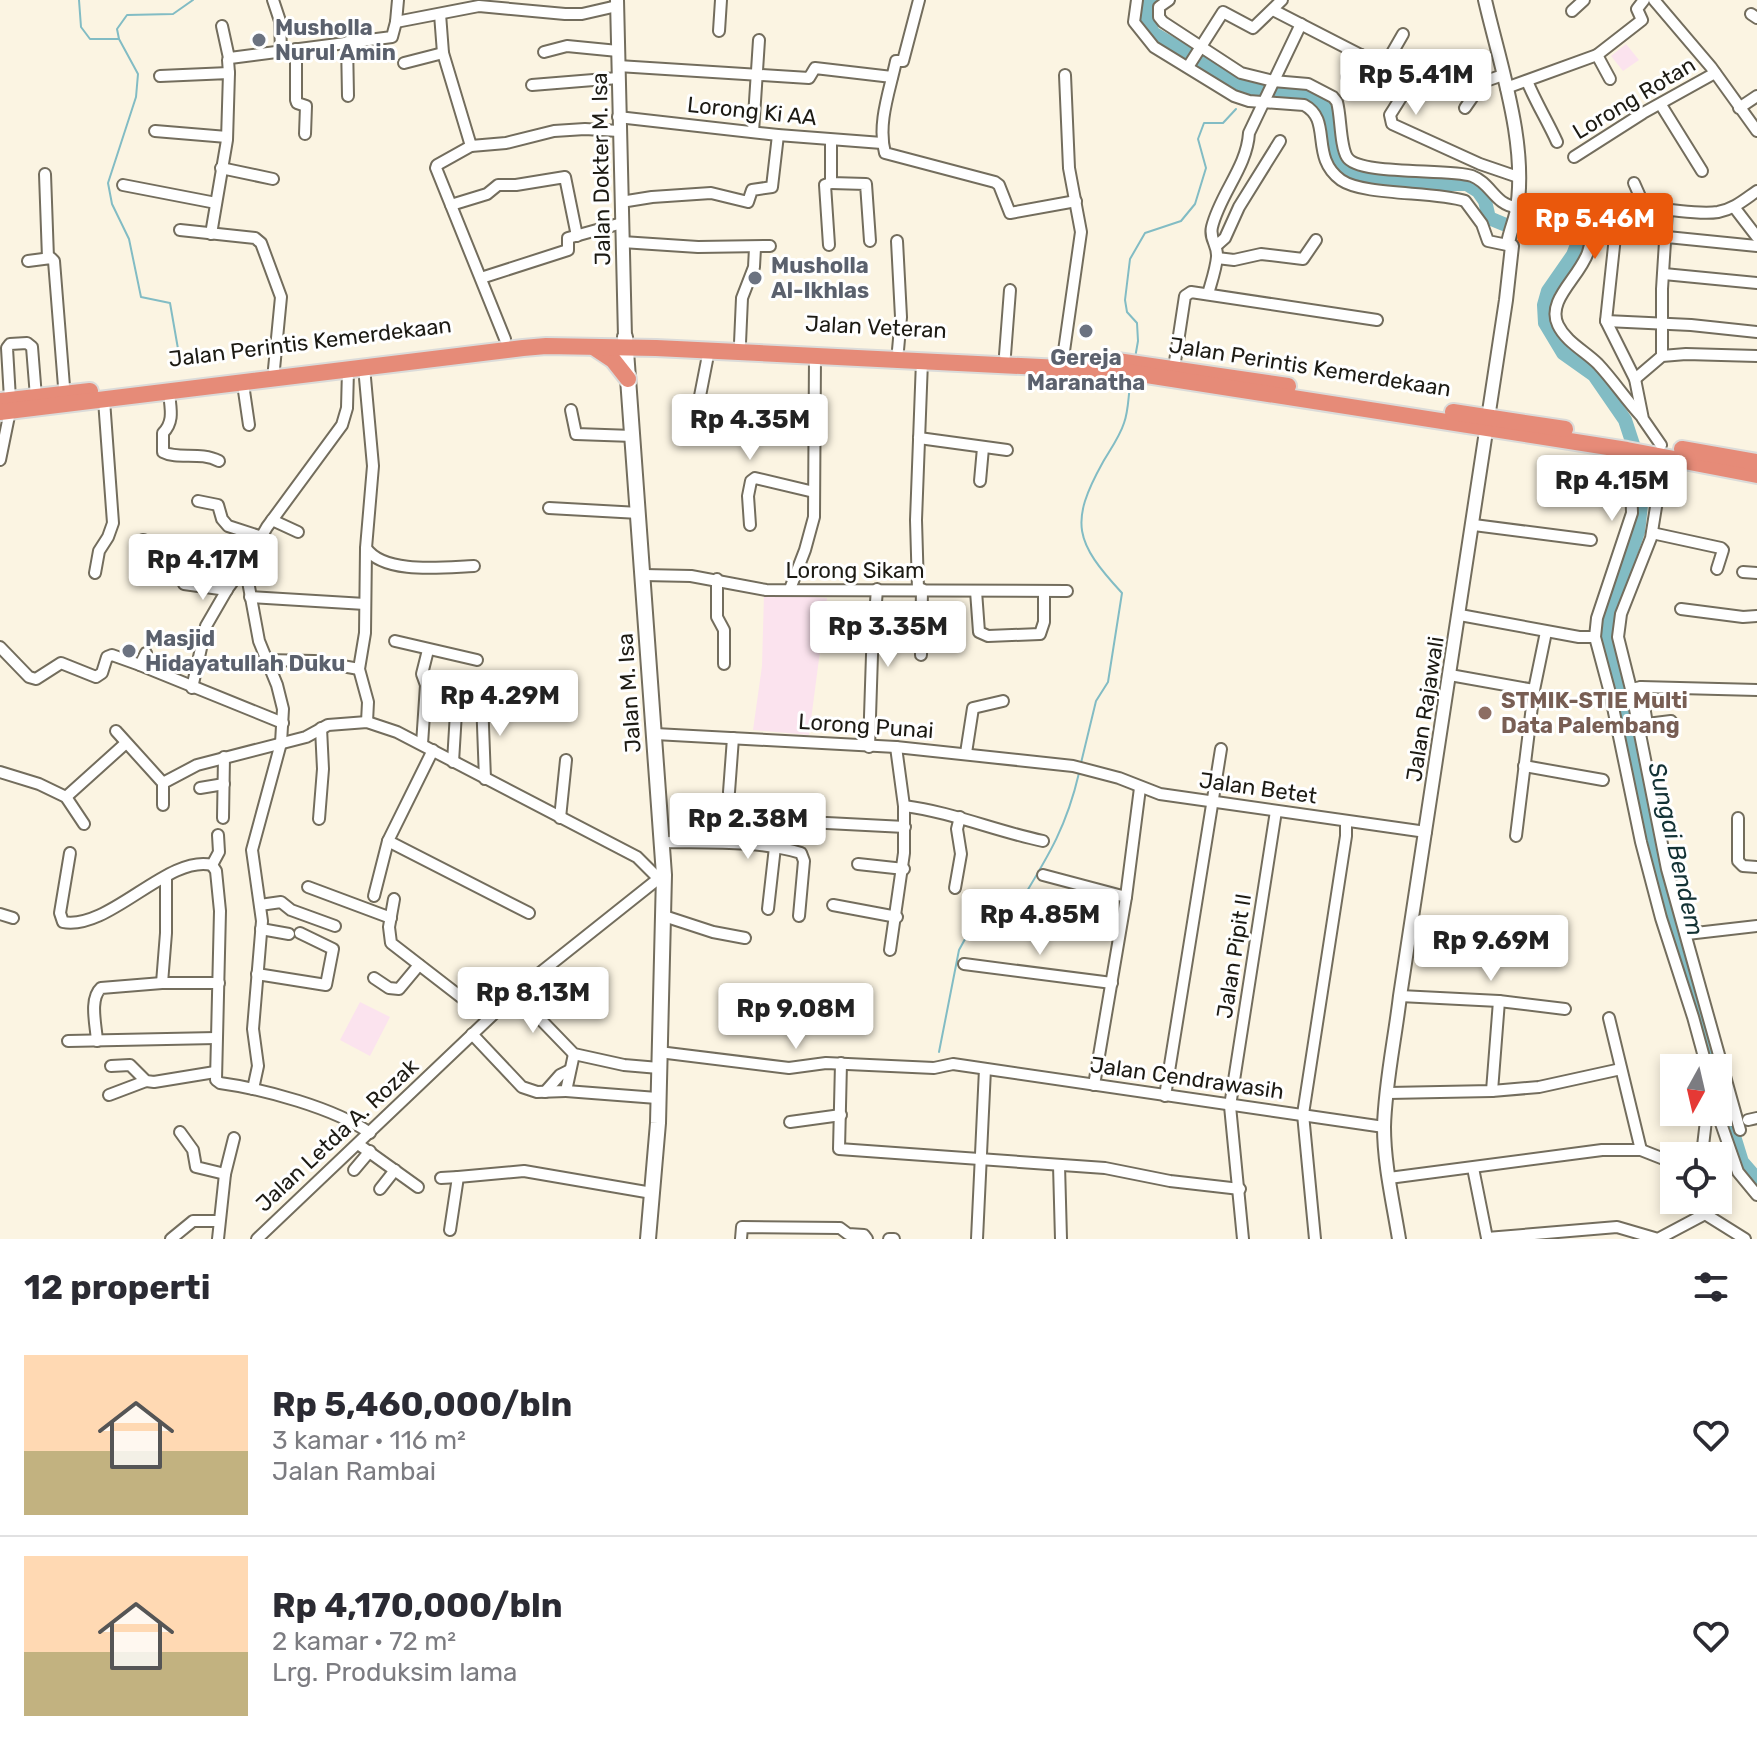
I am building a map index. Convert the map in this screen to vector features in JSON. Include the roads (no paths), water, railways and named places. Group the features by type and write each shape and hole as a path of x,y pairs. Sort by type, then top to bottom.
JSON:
{"highway":[{"name":"Jalan Perintis Kemerdekaan","path":"5,406 36,397 65,399 505,339 626,342"},
{"path":"5,406 65,399 104,400 243,384 545,340 590,346 626,342"},
{"name":"Jalan Veteran","path":"626,342 740,343 1005,355 1123,366"},
{"name":"Jalan Veteran","path":"626,342 815,356 1123,366"},
{"path":"590,346 613,360 628,379"},
{"name":"Jalan Perintis Kemerdekaan","path":"1123,366 1488,424"},
{"path":"1488,424 1624,446 1757,462"},
{"path":"1659,450 1757,475"}],"main road":[{"name":"Jalan M. Isa","path":"626,342 655,734 664,916 658,1123 648,1239"}],"street":[{"path":"273,0 280,21 281,51"},
{"path":"229,58 390,37 396,22 398,0"},
{"path":"719,31 721,0"},
{"path":"919,0 903,61 896,61 884,111 882,143 886,155 995,182 1010,213 1076,201"},
{"path":"1137,0 1134,22 1154,47 1190,65 1234,96 1304,105 1312,109 1319,124 1325,161 1333,173 1346,183 1465,201 1477,216 1488,241 1510,245"},
{"path":"1169,0 1159,7 1159,17 1200,50 1234,70 1272,84 1308,84 1333,97 1341,117 1347,158 1360,165 1384,170 1474,177 1514,215 1567,215 1587,223 1593,235 1592,246 1556,310 1557,325 1572,343 1597,364 1643,419 1659,450 1652,533 1621,614 1618,637 1647,724 1671,721"},
{"path":"1190,65 1223,12 1253,28 1282,0"},
{"name":"Jalan Rajawali","path":"1399,1239 1384,1127 1400,996 1506,300 1518,177 1516,131 1485,0"},
{"path":"1572,11 1584,0"},
{"path":"1465,108 1483,82 1527,81 1597,55 1642,20 1637,9 1644,0"},
{"path":"1654,0 1715,73 1757,131"},
{"path":"396,22 479,6 582,14 617,3"},
{"name":"Jalan Dokter M. Isa","path":"617,3 626,342"},
{"path":"1273,10 1407,81 1408,85 1390,115 1392,124 1480,164 1518,177"},
{"path":"440,14 443,53 468,148"},
{"path":"1301,24 1249,133 1247,152 1223,199 1211,236 1217,252 1230,260 1261,254 1303,259 1316,240"},
{"path":"211,234 227,137 229,58 222,26"},
{"path":"1384,67 1403,34"},
{"path":"753,132 759,40"},
{"path":"347,42 348,96"},
{"path":"544,52 567,46 618,51"},
{"path":"296,49 296,100 306,106 305,134"},
{"path":"404,63 443,53"},
{"path":"1347,77 1361,55"},
{"path":"1597,55 1610,79"},
{"path":"532,85 618,72 809,78 815,68 892,77"},
{"path":"160,76 229,73"},
{"name":"Lorong Rotan","path":"1574,157 1643,113 1715,73"},
{"path":"1063,358 1081,232 1069,168 1065,75"},
{"path":"1527,81 1557,142"},
{"path":"1739,108 1757,96"},
{"path":"1661,105 1702,171"},
{"name":"Lorong Ki AA","path":"618,117 882,143"},
{"path":"155,131 227,137"},
{"path":"505,339 437,165 468,148 506,143 554,131 619,131"},
{"path":"621,202 711,193 750,202 752,190 772,187 778,135"},
{"path":"831,140 831,183"},
{"path":"1208,294 1217,252 1239,207 1280,141"},
{"path":"221,168 273,179"},
{"path":"1382,188 1384,170"},
{"path":"45,174 48,258"},
{"path":"451,205 487,194 498,185 565,177 577,236"},
{"path":"829,245 825,185 831,183 865,183 870,241"},
{"path":"1634,183 1646,210"},
{"path":"123,185 216,203"},
{"path":"1643,419 1635,379 1606,321 1617,218 1646,210 1712,212 1734,207 1757,191"},
{"path":"1734,207 1756,234"},
{"path":"1662,356 1667,210"},
{"path":"481,278 568,250 568,238 622,223"},
{"path":"180,230 255,238 261,243 281,297 274,369"},
{"path":"1667,237 1757,246"},
{"path":"897,241 901,317 898,350"},
{"path":"622,242 755,248 770,246"},
{"path":"740,343 742,298 754,265 755,248"},
{"path":"28,261 48,258 54,261 65,399"},
{"path":"1664,274 1757,283"},
{"path":"1005,355 1010,290"},
{"path":"1173,374 1185,296 1191,292 1377,320"},
{"path":"1606,321 1757,332"},
{"path":"0,460 7,348 10,344 27,343 32,347 36,397"},
{"path":"700,396 709,350"},
{"path":"790,589 813,525 815,356"},
{"path":"1635,379 1662,356 1757,356"},
{"path":"921,655 916,520 922,361"},
{"path":"192,688 206,626 272,520 342,425 356,369"},
{"path":"356,369 373,466 366,548 365,633 359,669 368,702 367,722"},
{"path":"243,384 249,425"},
{"path":"169,392 171,419 170,426 163,433 163,452 168,455 209,456 219,461"},
{"path":"95,573 99,551 113,523 104,400"},
{"path":"571,410 576,434 633,436"},
{"path":"750,425 815,428"},
{"path":"919,438 1007,450"},
{"path":"1624,446 1631,480 1632,513 1626,539 1597,618 1595,637 1612,692 1645,858 1703,1054"},
{"path":"980,481 983,448"},
{"path":"750,525 748,496 751,481 755,478 814,492"},
{"path":"198,501 218,505 222,519 228,526 262,537"},
{"path":"549,508 639,513"},
{"path":"272,520 298,532"},
{"path":"1474,525 1591,540"},
{"path":"1652,533 1721,548 1717,569"},
{"path":"143,540 199,558 245,565"},
{"path":"366,548 376,559 395,565 474,566"},
{"path":"245,565 259,641 281,697 283,723 281,743 252,850 261,929 253,1043 258,1066 253,1089"},
{"path":"1743,572 1757,573"},
{"name":"Lorong Sikam","path":"644,575 717,579 756,589 1067,591"},
{"path":"717,579 717,617 724,630 724,664"},
{"path":"184,584 227,590"},
{"path":"869,747 877,589"},
{"path":"976,591 979,632 1002,636 1040,634 1044,622 1044,592"},
{"path":"250,597 365,604"},
{"path":"1681,609 1757,616"},
{"path":"1460,615 1546,632 1595,637"},
{"path":"1516,836 1534,690 1546,632"},
{"path":"395,641 477,660"},
{"path":"0,647 29,677 36,679 61,663 96,677 102,673 107,657 112,655 283,723"},
{"path":"422,744 426,685 422,674 428,650"},
{"path":"140,665 146,653"},
{"path":"266,660 314,661 359,669"},
{"path":"1450,675 1534,690"},
{"path":"1612,692 1634,688 1757,690"},
{"path":"1634,688 1667,869 1740,1130"},
{"path":"453,762 457,696"},
{"path":"482,699 485,779"},
{"path":"966,753 973,708 1003,701"},
{"path":"163,783 197,765 306,737 321,728 339,723 367,722 422,744 637,857 661,876"},
{"path":"319,819 323,769 321,728"},
{"path":"116,731 163,783 163,805"},
{"name":"Lorong Punai","path":"655,734 896,747 1089,769"},
{"path":"729,792 733,738"},
{"path":"66,797 126,743"},
{"path":"890,950 904,869 904,806 896,747"},
{"path":"1165,1096 1221,749"},
{"path":"374,896 388,841 433,750"},
{"path":"223,818 224,757"},
{"path":"560,818 566,760"},
{"path":"1524,766 1603,780"},
{"name":"Jalan Betet","path":"1089,769 1140,788 1211,802 1426,832"},
{"path":"0,772 39,784 66,797 84,824"},
{"path":"200,788 224,784"},
{"path":"1094,1085 1126,897 1140,788"},
{"path":"904,806 960,817 1043,841"},
{"name":"Jalan Pipit II","path":"1243,1239 1230,1106 1276,811"},
{"path":"955,888 961,854 957,829 960,817"},
{"path":"1738,818 1738,861 1743,866 1757,867"},
{"path":"1315,1239 1303,1114 1346,821"},
{"path":"807,822 905,827"},
{"path":"212,865 219,852 218,835"},
{"path":"388,841 529,913"},
{"path":"662,842 775,847 799,852 803,857 799,916"},
{"path":"768,909 775,847"},
{"path":"70,853 61,901 63,922 74,924 92,918 184,868 204,863 212,865 216,871 220,911 216,1080 342,1118 370,1133"},
{"path":"858,864 904,869"},
{"path":"1043,875 1126,897"},
{"name":"Jalan Letda A. Rozak","path":"262,1237 488,1018 661,876"},
{"path":"162,983 166,878"},
{"path":"308,887 391,918"},
{"path":"394,899 389,927 391,943 488,1018"},
{"path":"260,905 281,902 291,910 335,926"},
{"path":"833,905 897,917"},
{"path":"0,914 13,918"},
{"path":"664,916 713,932 745,938"},
{"path":"1687,934 1757,926"},
{"path":"257,974 326,985 333,949 295,934 261,929"},
{"path":"964,964 1112,983"},
{"path":"374,978 389,988 399,989 419,965"},
{"path":"97,1041 95,1000 98,989 162,983 219,983"},
{"path":"516,994 574,1054 566,1091"},
{"path":"1400,996 1499,1001 1565,1009"},
{"path":"1492,1091 1499,1001"},
{"path":"1609,1018 1641,1150"},
{"path":"472,1034 522,1087 532,1092 566,1091 657,1098"},
{"path":"68,1041 216,1038"},
{"name":"Jalan Cendrawasih","path":"574,1054 624,1065 659,1060 789,1068 818,1063 934,1068 953,1064 1384,1127"},
{"path":"841,1063 839,1149 1105,1168 1170,1181 1240,1189"},
{"path":"111,1066 130,1065 146,1081"},
{"path":"977,1239 985,1069"},
{"path":"1388,1093 1539,1087 1621,1069"},
{"path":"545,1092 560,1075 570,1070"},
{"path":"109,1095 146,1081 215,1072"},
{"path":"790,1122 841,1115"},
{"path":"1722,1126 1738,1172 1757,1195"},
{"path":"180,1132 193,1150 196,1167 225,1174"},
{"path":"218,1239 225,1174 234,1138"},
{"path":"358,1144 418,1187"},
{"path":"1389,1178 1602,1150 1641,1150 1660,1157"},
{"path":"354,1170 370,1151"},
{"path":"1059,1165 1061,1239"},
{"path":"1473,1168 1487,1239 1617,1227 1658,1239 1705,1214 1745,1239"},
{"path":"380,1189 395,1170"},
{"path":"441,1178 524,1171 652,1193"},
{"path":"450,1230 458,1177"},
{"path":"171,1239 193,1221 219,1221"},
{"path":"741,1239 742,1227 806,1227 840,1228 848,1234 863,1234 867,1239"}],"waterway":[{"path":"79,0 81,27 90,39 119,39 138,74 136,97 108,183 112,204 129,239 141,297 170,303 181,366"},
{"path":"119,39 117,29 127,15 173,14 193,0"},
{"name":"Sungai Bendem","path":"1150,0 1146,3 1145,14 1153,33 1247,88 1303,92 1321,100 1329,113 1333,154 1342,167 1357,175 1427,184 1467,184 1478,191 1485,201 1489,218 1505,225 1523,227 1553,223 1577,231 1578,242 1573,255 1548,291 1544,305 1545,323 1563,353 1594,375 1625,420 1644,478 1638,532 1607,620 1609,649 1659,890 1709,1054"},
{"path":"1135,358 1137,323 1127,312 1125,300 1130,259 1145,233 1181,221 1195,204 1206,168 1198,139 1204,123 1223,123 1236,109"},
{"path":"1081,763 1096,701 1108,682 1122,593 1094,560 1086,545 1082,517 1092,483 1122,428 1131,380"},
{"path":"939,1052 959,950 981,910 1018,906 1062,827 1079,773"},
{"name":"Sungai Bendem","path":"1731,1126 1742,1162 1757,1179"}],"place":[{"name":"Musholla Nurul Amin","path":"259,40"},
{"name":"Musholla Al-Ikhlas","path":"755,278"},
{"name":"Gereja Maranatha","path":"1086,331"},
{"name":"Masjid Hidayatullah Duku","path":"129,651"},
{"name":"STMIK-STIE Multi Data Palembang","path":"1485,713"}]}
